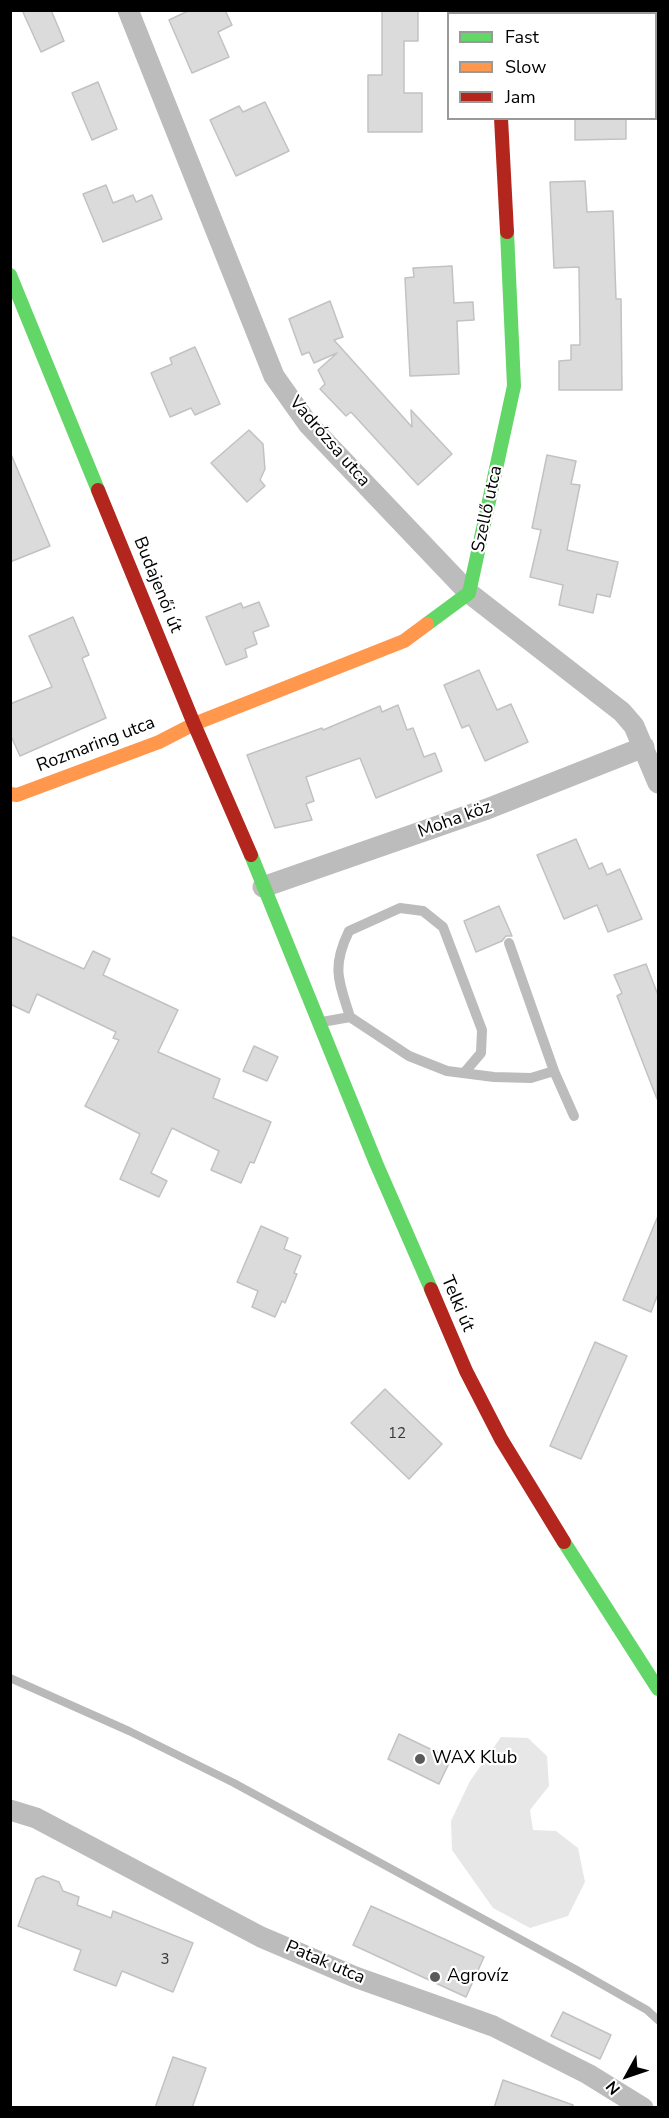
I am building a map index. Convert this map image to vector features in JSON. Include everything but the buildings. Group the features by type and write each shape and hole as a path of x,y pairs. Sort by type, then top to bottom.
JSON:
{"main road":[{"name":"Szellő utca","path":"469,593 514,386 501,120"},
{"name":"Budajenői út","path":"10,275 194,724 273,907"},
{"path":"194,724 404,641 469,593"},
{"name":"Rozmaring utca","path":"10,794 17,795 159,742 194,724"},
{"name":"Telki út","path":"273,907 319,1023 452,1338 486,1410 537,1500 658,1689"}],"street":[{"name":"Vadrózsa utca","path":"128,10 274,376 308,424 469,593 622,712 634,726 658,783"},
{"name":"Moha köz","path":"263,887 487,810 644,747"},
{"name":"Patak utca","path":"10,1810 36,1818 261,1937 355,1977 493,2026 588,2074 643,2108"}],"lane":[{"path":"464,1073 481,1053 482,1030 443,927 423,912 400,908 349,931 339,951 337,974 350,1017 409,1056 447,1071 464,1073 531,1078 554,1071"},
{"path":"509,943 554,1071 574,1116"},
{"path":"319,1023 350,1017"}],"shaded area":[{"path":"501,1737 528,1738 547,1756 549,1786 530,1810 533,1830 556,1831 578,1848 585,1882 568,1916 530,1928 493,1908 452,1850 451,1821 470,1781"}],"waterway":[{"path":"10,1678 129,1731 234,1783 575,1969 647,2010 658,2020"}],"traffic: fast":[{"path":"427,624 469,593 514,386 507,232"},
{"path":"10,275 98,490"},
{"path":"251,855 376,1163 431,1289"},
{"path":"564,1542 658,1689"}],"traffic: slow":[{"path":"10,794 17,795 159,742 194,724 404,641 427,624"}],"traffic: jam":[{"path":"501,120 507,232"},
{"path":"98,490 194,724 251,855"},
{"path":"431,1289 466,1371 501,1439 564,1542"}],"place":[{"name":"WAX Klub","path":"420,1759"},
{"name":"Agrovíz","path":"435,1977"}]}
